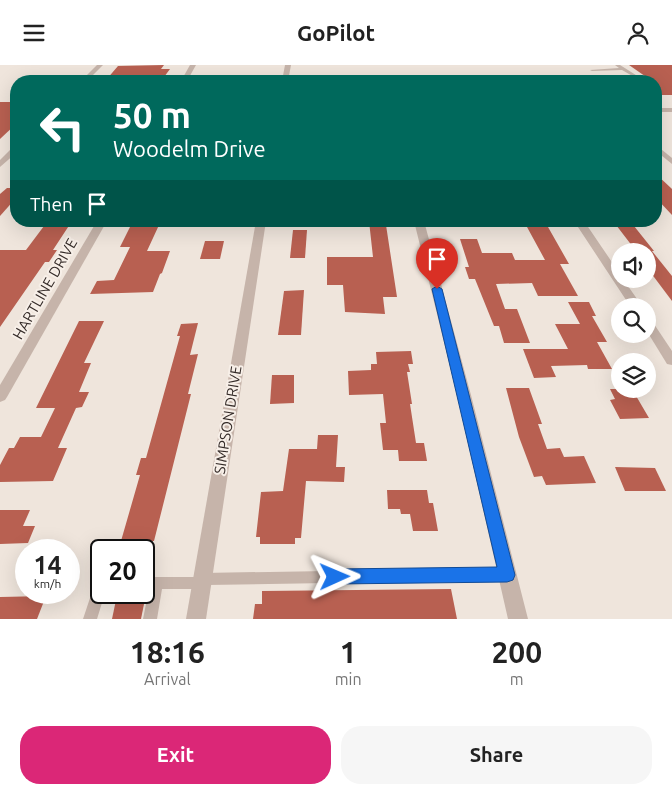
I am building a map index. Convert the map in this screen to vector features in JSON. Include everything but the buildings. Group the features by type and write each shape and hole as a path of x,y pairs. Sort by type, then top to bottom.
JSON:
{"street":[{"path":"90,75 100,65"},
{"path":"662,153 672,162"},
{"path":"0,165 10,155"},
{"name":"HARTLINE DRIVE","path":"0,397 99,227"},
{"name":"SIMPSON DRIVE","path":"196,619 259,227"},
{"path":"422,227 518,619"},
{"path":"583,227 631,298"},
{"path":"656,336 672,361"}],"lane":[{"path":"617,65 634,75"},
{"path":"592,70 623,69"},
{"path":"155,583 507,575"},
{"path":"90,619 95,604"},
{"path":"150,604 150,619"}],"route":[{"path":"335,577 507,575 437,289"}]}
